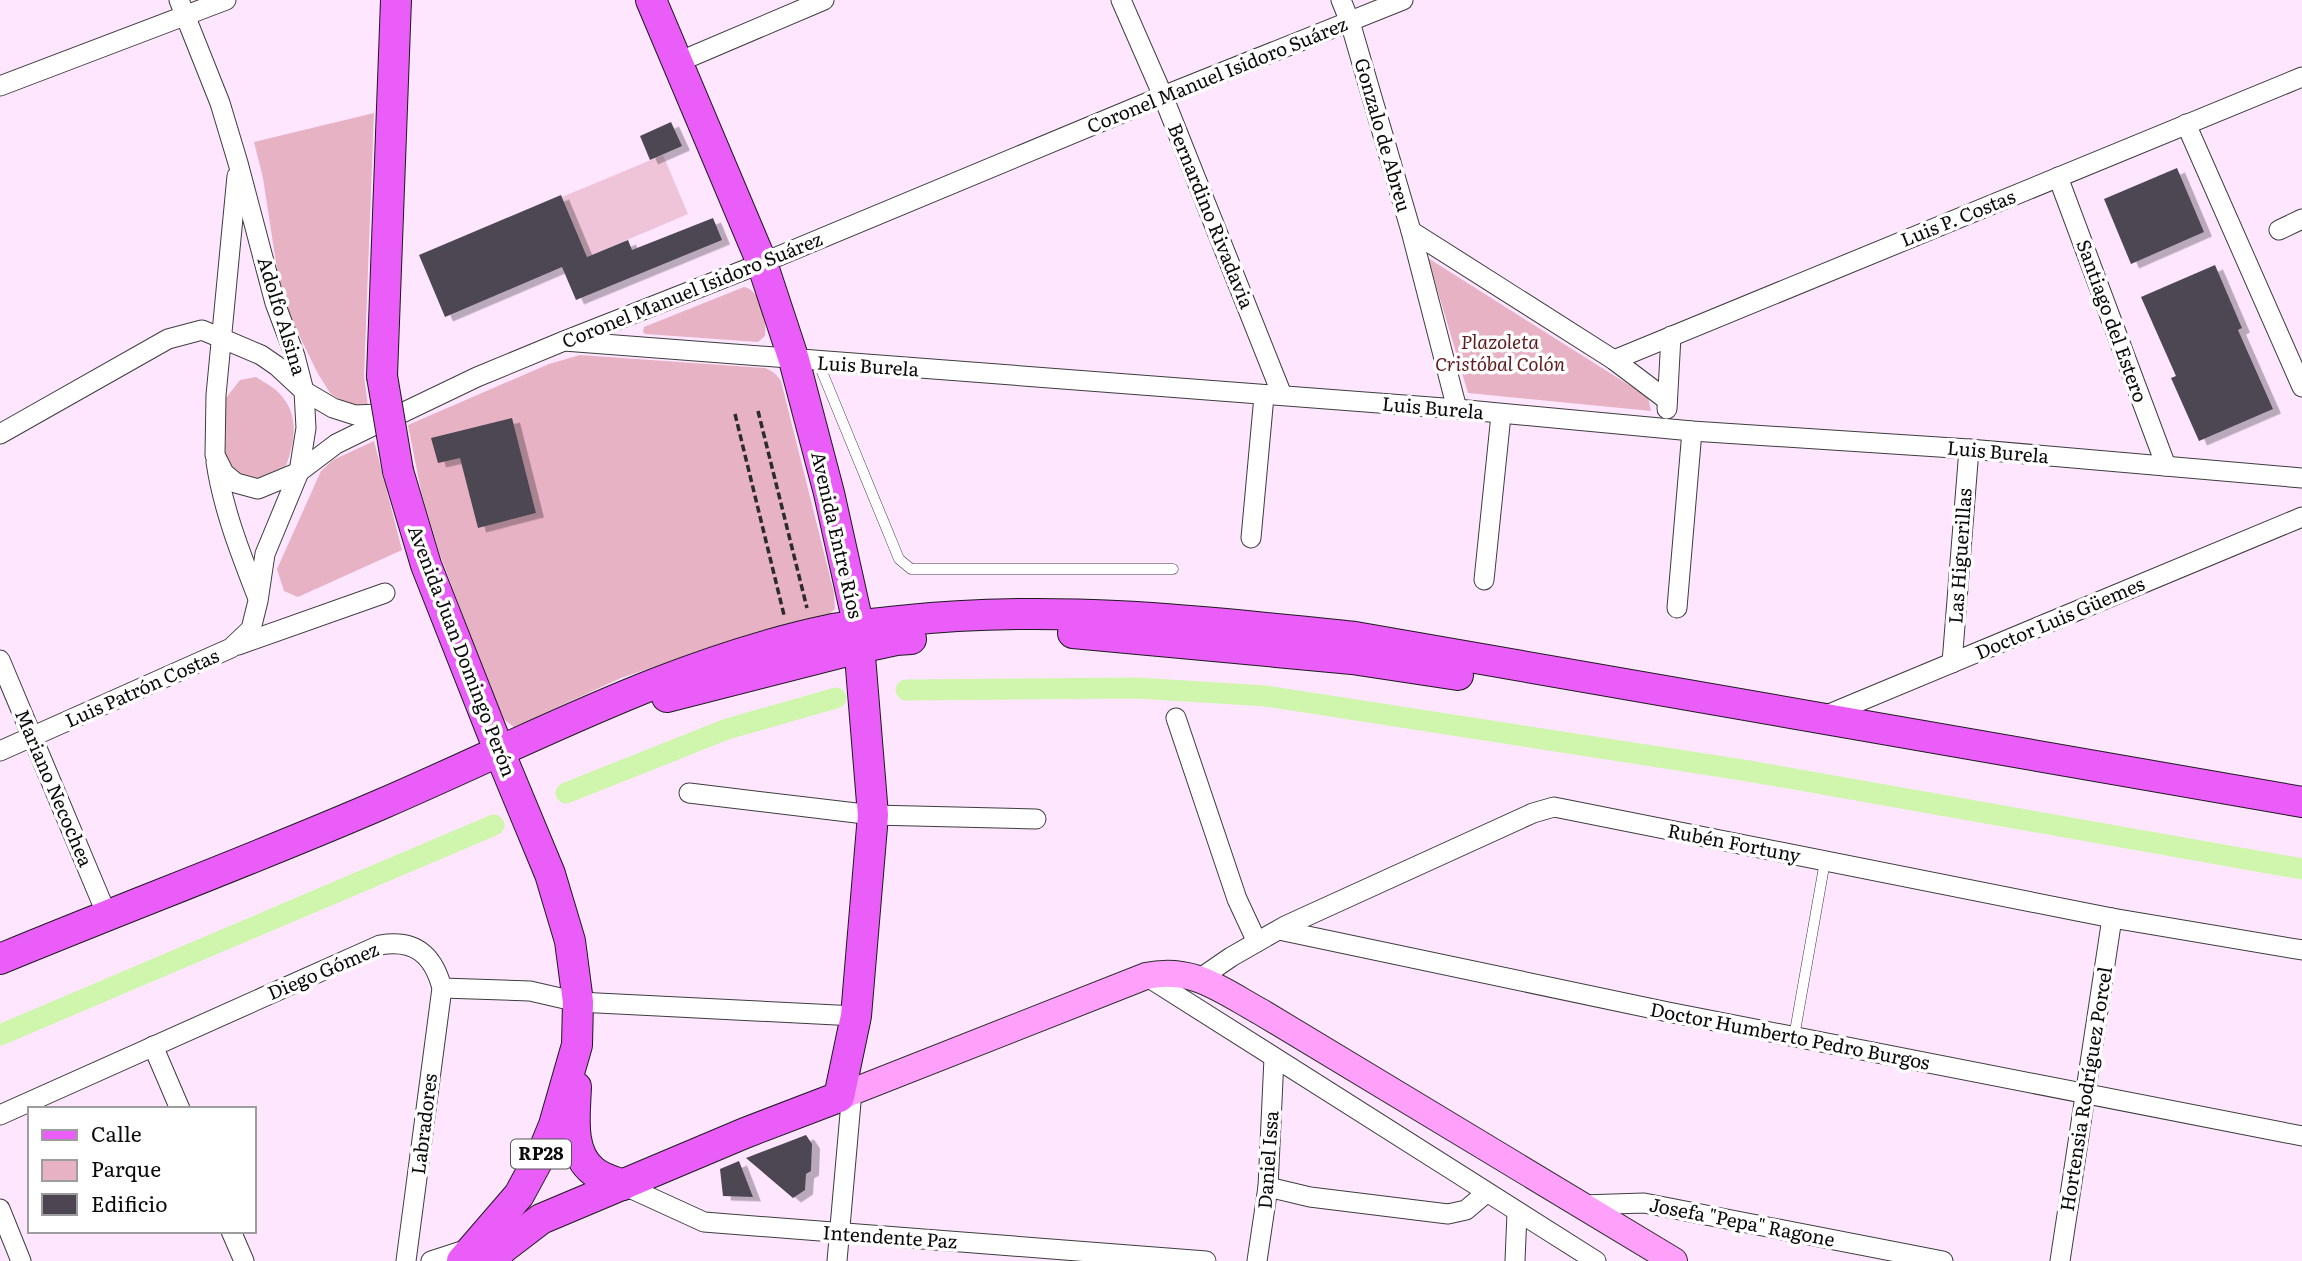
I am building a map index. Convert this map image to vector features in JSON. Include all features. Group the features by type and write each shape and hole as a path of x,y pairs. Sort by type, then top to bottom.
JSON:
{"main road":[{"name":"Avenida Juan Domingo Perón","path":"396,0 382,376 398,471 426,565 550,874 570,941 578,1002 577,1045 554,1125 519,1195 476,1256"},
{"name":"Avenida Entre Ríos","path":"651,0 806,361 858,637 873,815 856,1016 845,1094"},
{"path":"858,637 969,615 1054,613 1204,621 1355,637 2302,802"},
{"path":"0,970 391,810 503,760 607,701 722,659 831,629 858,637 895,640 1052,631 1352,659 1644,703 1930,751 2302,820"},
{"path":"0,959 381,804 503,760"},
{"path":"476,1256 503,1248 541,1219 745,1133 1146,976 1165,972 1184,973 1199,979 1261,1012 1674,1261"},
{"path":"577,1045 575,1108 580,1156 593,1171 623,1185"}],"street":[{"path":"0,86 182,8 226,0"},
{"path":"676,63 824,0"},
{"name":"Bernardino Rivadavia","path":"1121,0 1163,96 1273,395 1251,538"},
{"name":"Gonzalo de Abreu","path":"1341,0 1350,22 1411,230 1457,409"},
{"name":"Coronel Manuel Isidoro Suárez","path":"0,434 168,339 202,330 269,360 304,391 333,408 355,415 402,413 477,377 564,341 762,263 1163,96 1404,0"},
{"name":"Adolfo Alsina","path":"182,8 220,103 275,303 295,356 304,391 306,428 299,472 265,554 258,601"},
{"name":"Luis P. Costas","path":"1614,360 2302,77"},
{"path":"2186,124 2302,387"},
{"name":"Adolfo Alsina","path":"238,163 216,395 215,455 219,487 229,522 258,601"},
{"name":"Santiago del Estero","path":"2058,177 2166,466"},
{"path":"2279,230 2302,219"},
{"name":"Gonzalo de Abreu","path":"1411,230 1614,360 1667,400"},
{"path":"1668,429 1671,336"},
{"name":"Luis Burela","path":"564,341 1457,409 1692,431 1969,449 2302,478"},
{"path":"215,455 224,473 236,483 258,489 299,472 337,444 378,422 402,413"},
{"path":"1484,580 1501,415"},
{"path":"1677,608 1692,431"},
{"name":"Las Higuerillas","path":"1952,663 1969,449"},
{"name":"Doctor Luis Güemes","path":"1818,719 2302,517"},
{"path":"231,648 385,593"},
{"name":"Luis Patrón Costas","path":"0,751 231,648 251,629 258,601"},
{"name":"Mariano Necochea","path":"0,660 107,915"},
{"path":"1176,718 1237,899 1257,942"},
{"path":"689,793 873,815 1036,819"},
{"name":"Rubén Fortuny","path":"1199,979 1279,930 1533,813 1554,807 2112,918 2302,950"},
{"name":"Hortensia Rodríguez Porcel","path":"2060,1261 2112,918"},
{"name":"Doctor Humberto Pedro Burgos","path":"1279,930 1794,1037 2302,1136"},
{"name":"Diego Gómez","path":"0,1115 380,945 399,942 419,949 438,974 442,988"},
{"path":"1146,976 1596,1261"},
{"path":"442,988 530,991 578,1002 856,1016"},
{"name":"Labradores","path":"406,1261 442,988"},
{"path":"153,1046 179,1107"},
{"name":"Daniel Issa","path":"1258,1261 1268,1187 1274,1058"},
{"path":"837,1261 845,1094"},
{"name":"Intendente Paz","path":"623,1185 704,1222 1206,1261"},
{"path":"1268,1187 1310,1197 1448,1214 1466,1210 1486,1192"},
{"name":"Josefa \"Pepa\" Ragone","path":"1582,1205 1644,1203 1943,1261"},
{"path":"0,1209 21,1261"},
{"path":"1515,1261 1517,1213"},
{"path":"233,1233 244,1261"},
{"path":"431,1261 476,1256"}],"lane":[{"path":"806,361 899,559 911,569 1173,569"},
{"path":"1794,1037 1825,861"}],"path":[{"path":"758,411 807,608"},
{"path":"735,414 784,615"}],"green space":[{"path":"374,113 364,376 368,407 350,406 330,393 287,310 254,142"},
{"name":"Plazoleta Cristóbal Colón","path":"1428,258 1648,397 1651,411 1468,393"},
{"path":"744,287 755,294 764,315 765,336 758,342 643,332 644,327"},
{"path":"580,355 765,368 776,375 781,381 834,593 835,609 823,619 721,644 621,678 514,727 502,718 440,555 421,491 408,425 549,364"},
{"path":"256,377 274,388 286,401 294,428 286,466 253,480 231,471 225,459 226,398 240,380"},
{"path":"374,441 402,550 298,597 284,591 277,569 321,471 333,460"}],"shaded area":[{"path":"663,155 688,214 587,257 562,197"}],"building":[{"path":"671,122 682,146 650,160 640,136"},
{"path":"2177,168 2204,232 2131,264 2104,199"},
{"path":"561,195 587,257 628,240 632,250 713,218 722,240 576,300 562,267 445,317 419,255"},
{"path":"2215,265 2242,328 2238,330 2273,409 2199,441 2171,378 2176,376 2141,297"},
{"path":"512,418 536,513 478,528 460,458 438,463 431,438"},
{"path":"806,1135 812,1144 811,1171 806,1174 805,1190 793,1198 746,1158"},
{"path":"739,1161 753,1197 723,1196 720,1169"}],"waterway":[{"path":"906,690 1137,688 1266,696 1749,771 2302,869"},
{"path":"566,793 727,729 836,698"},
{"path":"0,1035 494,825"}]}
